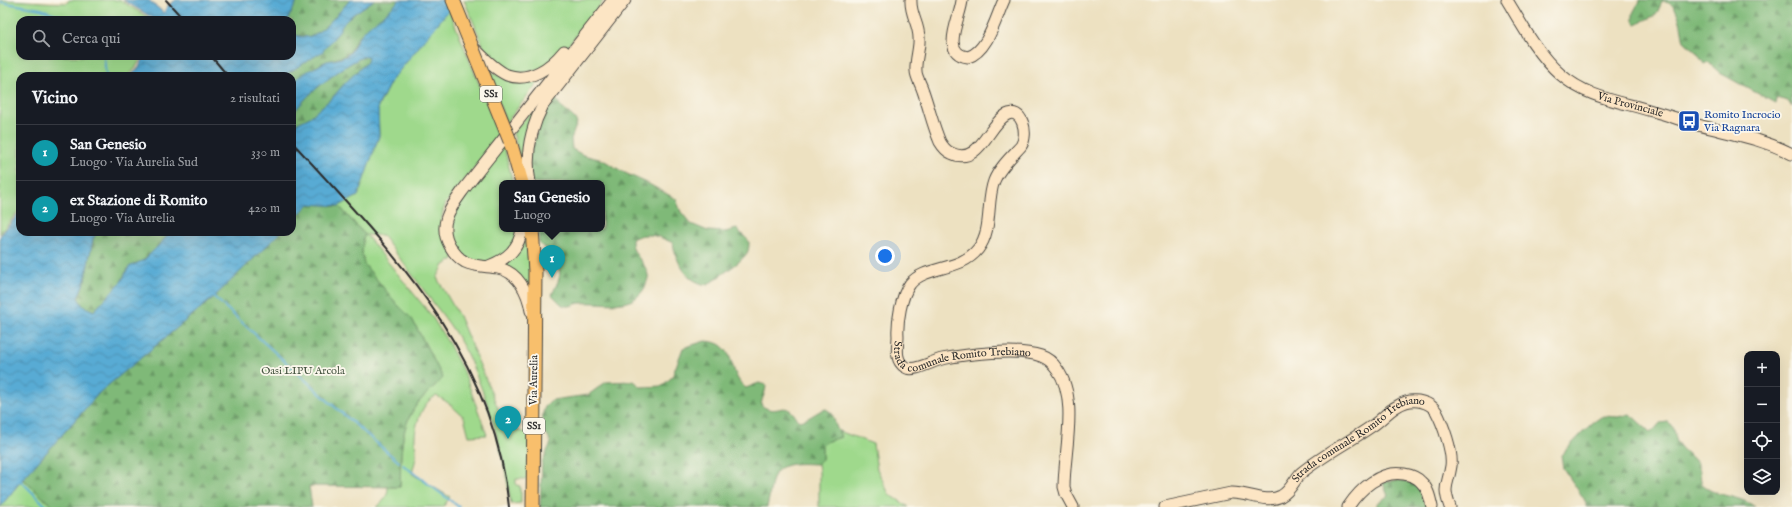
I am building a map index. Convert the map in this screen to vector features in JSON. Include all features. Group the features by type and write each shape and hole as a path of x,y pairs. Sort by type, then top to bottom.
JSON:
{"main road":[{"name":"SS1","path":"453,0 510,141 521,180"},
{"name":"SS1","path":"532,232 535,271 535,345"},
{"name":"Via Aurelia","path":"533,507 535,345"}],"street":[{"path":"535,345 528,293 518,280 511,274 499,268 472,264 457,256 448,242 445,232 445,222 448,212 464,189 589,26 605,0"},
{"path":"472,47 490,64 509,75 536,74 545,70 559,57 613,0"},
{"path":"530,180 528,157 533,123 543,105 625,0"},
{"name":"Strada comunale Romito Trebiano","path":"912,0 910,9 917,24 920,39 916,51 916,72 936,132 944,148 952,154 960,155 970,153 981,145 1002,118 1007,114 1018,116 1023,122 1025,140 1022,146 996,175 993,183 986,228 978,249 957,264 919,276 911,282 906,290 897,324 898,357 903,366 910,369 941,359 997,352 1034,354 1050,360 1063,378 1068,395 1064,487 1073,507"},
{"path":"962,0 961,10 952,42 954,49 958,53 968,57 977,53 985,45 1004,0"},
{"name":"Via Provinciale","path":"1507,0 1537,47 1551,65 1572,84 1584,91 1617,103 1652,110 1707,128 1754,138 1792,154"},
{"path":"518,180 519,170"},
{"path":"488,267 500,262 511,254 517,246 521,232"},
{"path":"535,271 539,242 538,232"},
{"name":"Strada comunale Romito Trebiano","path":"1165,507 1238,492 1270,498 1281,496 1288,491 1300,475 1311,466 1374,425 1396,406 1413,400 1426,403 1435,410 1445,433 1451,456 1451,466 1445,488 1450,507"},
{"path":"1348,507 1363,490 1375,480 1385,475 1400,474 1409,475 1421,482 1427,490 1432,507"}],"green space":[{"path":"0,0 67,3 69,0 120,0 146,16 16,16 16,60 140,60 132,72 16,72 16,214 0,234"},
{"path":"296,0 350,0 321,30 316,34 306,37 296,35 296,16 289,16 296,4"},
{"path":"374,0 399,0 392,10 357,38 350,52 344,56 322,63 296,82 296,72 289,72 322,51 338,33 342,25 352,15"},
{"path":"464,0 604,0 559,57 545,69 509,75 491,64"},
{"path":"1640,0 1792,0 1792,107 1788,101 1776,98 1775,103 1720,73 1708,62 1704,64 1697,53 1684,41 1679,17 1673,6 1668,3 1662,2 1656,15 1636,24 1633,21 1633,13"},
{"path":"449,10 500,135 446,203 441,223 454,259 444,265 437,278 459,316 503,420 512,429 530,434 529,479 516,479 516,485 520,486 521,503 511,504 504,464 494,424 473,367 457,335 382,235 366,235 431,315 449,344 465,375 487,435 469,436 464,417 447,402 437,396 432,398 424,407 417,425 415,439 416,458 412,474 450,497 443,507 376,507 385,499 388,487 400,487 402,443 407,422 418,403 443,378 412,319 396,303 364,264 362,253 363,238 365,235 339,206 358,196 379,136 378,107 391,81"},
{"path":"368,56 367,62 332,98 310,117 296,124 296,109 311,93 345,67"},
{"path":"485,67 504,78 512,80 526,81 541,78 506,123"},
{"path":"551,94 577,123 571,139 572,149 583,155 603,160 676,199 681,212 691,224 708,231 725,232 737,229 749,241 747,253 734,266 708,285 688,276 680,264 673,243 652,235 643,235 632,239 633,249 647,270 648,276 645,287 639,295 633,300 625,303 581,303 564,306 552,295 559,279 560,272 554,260 553,253 539,244 538,232 605,232 605,180 530,180 528,157"},
{"path":"537,108 523,161 521,161 513,133 533,109"},
{"path":"503,143 512,180 499,180 499,232 519,232 517,239 500,259 481,263 466,258 457,249 449,230 451,212"},
{"name":"Oasi LIPU Arcola","path":"309,204 339,206 365,235 363,238 362,253 364,264 396,303 412,319 443,378 418,403 407,422 402,443 400,487 309,486 312,507 53,507 23,479 100,392 214,297 277,236 296,236 296,217"},
{"path":"526,235 528,236 532,289 504,267 521,248"},
{"path":"95,236 167,236 144,260 129,267 121,282 94,311 83,306 78,298 85,280"},
{"path":"705,341 716,343 723,347 728,353 736,375 746,388 759,383 766,385 761,405 766,408 774,410 784,408 788,409 799,421 826,409 832,413 841,437 828,441 822,445 822,459 818,464 787,465 777,471 774,476 767,507 540,507 542,462 551,443 548,436 543,431 543,413 548,403 552,400 588,395 606,382 634,381 641,387 662,386 672,377 683,348"},
{"path":"1630,414 1650,432 1660,423 1668,422 1673,427 1676,440 1679,445 1698,464 1701,481 1706,488 1750,503 1755,507 1586,507 1584,499 1563,468 1561,455 1591,424 1601,417 1618,417"},
{"path":"839,431 873,444 877,469 889,494 909,507 819,507 818,464 822,459 822,445 828,441 841,437"},
{"path":"23,479 53,507 0,507"},
{"path":"1397,480 1412,482 1417,485 1428,507 1377,507 1377,503 1388,496 1383,483"}],"water":[{"path":"123,0 149,0 164,13 167,6 176,0 296,0 296,4 289,16 149,16"},
{"path":"350,0 374,0 352,15 342,25 338,33 322,52 290,72 135,72 143,60 296,60 296,35 306,37 316,34 332,20"},
{"path":"399,0 457,0 391,81 378,106 379,136 358,196 339,206 309,204 296,217 296,124 310,117 332,98 367,62 368,56 354,61 327,80 306,98 296,109 296,80 305,73 327,61 348,55 363,32"},
{"path":"16,217 16,236 95,236 85,280 78,298 83,306 94,311 121,282 129,267 144,260 167,236 277,236 214,297 100,392 21,481 0,507 0,236"}],"waterway":[{"path":"0,2 41,9 61,16"},
{"path":"104,60 106,72"},
{"path":"214,297 336,408 399,462"},
{"path":"403,465 459,507"},
{"path":"21,481 47,507"}],"railway":[{"path":"166,0 180,16"},
{"path":"214,60 225,72"},
{"path":"296,146 366,223 400,265 432,307 460,352 483,400 499,451 509,507"}],"place":[{"name":"Romito Incrocio Via Ragnara","path":"1689,121"},
{"name":"San Genesio","path":"552,278"},
{"name":"ex Stazione di Romito","path":"508,439"}]}
